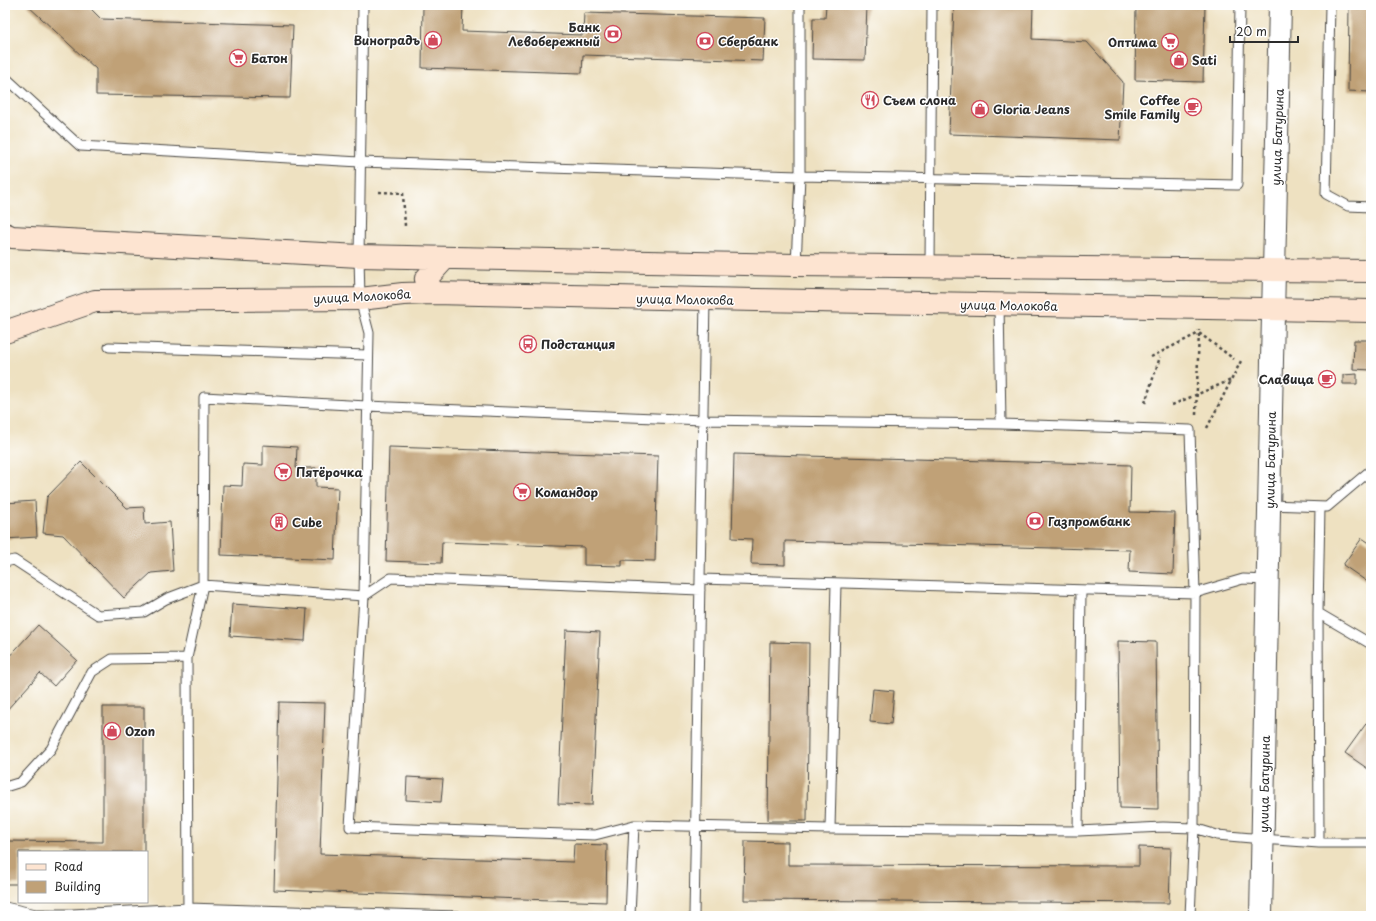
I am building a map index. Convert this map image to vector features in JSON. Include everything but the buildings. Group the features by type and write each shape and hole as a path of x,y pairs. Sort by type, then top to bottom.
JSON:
{"main road":[{"path":"5,234 12,237 359,256 796,265 1371,271"},
{"path":"432,293 426,279 445,258"},
{"name":"улица Молокова","path":"5,332 95,301 360,299 403,294 432,293 1371,311"}],"street":[{"name":"улица Батурина","path":"1261,916 1280,5"}],"lane":[{"path":"363,5 359,256 360,299 369,333 364,596 350,827 595,835 634,824 830,829 1078,831 1163,827 1194,828 1217,835 1263,839 1319,843 1371,843"},
{"path":"796,265 800,176 800,5"},
{"path":"930,266 932,5"},
{"path":"5,77 80,146 360,162 800,176 1237,185 1240,5"},
{"path":"1330,5 1326,194 1348,206 1371,207"},
{"path":"694,916 705,299"},
{"path":"999,304 1001,424"},
{"path":"109,347 368,355"},
{"path":"188,912 187,658 203,585 204,397 367,406 703,420 1001,424 1190,430 1195,593 1194,828 1190,916"},
{"path":"1269,505 1327,507 1371,470"},
{"path":"1319,843 1318,613 1320,507"},
{"path":"5,562 14,560 98,615 144,612 166,599 203,585 364,596 391,578 700,590"},
{"path":"700,579 1195,593 1243,579 1268,580"},
{"path":"830,829 836,583"},
{"path":"1078,831 1081,590"},
{"path":"1318,613 1371,644"},
{"path":"5,787 21,782 52,749 92,672 112,659 187,658"},
{"path":"630,916 634,824"},
{"path":"5,907 36,914 72,915 188,912 458,916"}],"path":[{"path":"379,192 403,193 405,226"},
{"path":"1196,416 1199,328"},
{"path":"1150,357 1199,334"},
{"path":"1199,334 1234,359"},
{"path":"1144,403 1160,357"},
{"path":"1190,459 1242,359"},
{"path":"1172,405 1232,379"}],"place":[{"name":"Банк Левобережный","path":"613,34"},
{"name":"Виноградъ","path":"433,40"},
{"name":"Сбербанк","path":"705,41"},
{"name":"Оптима","path":"1170,42"},
{"name":"Батон","path":"238,58"},
{"name":"Sati","path":"1179,60"},
{"name":"Съем слона","path":"870,100"},
{"name":"Coffee Smile Family","path":"1193,107"},
{"name":"Gloria Jeans","path":"980,109"},
{"name":"Подстанция","path":"528,344"},
{"name":"Славица","path":"1327,379"},
{"name":"Пятёрочка","path":"283,472"},
{"name":"Командор","path":"522,492"},
{"name":"Газпромбанк","path":"1035,521"},
{"name":"Cube","path":"279,522"},
{"name":"Ozon","path":"112,731"}]}
